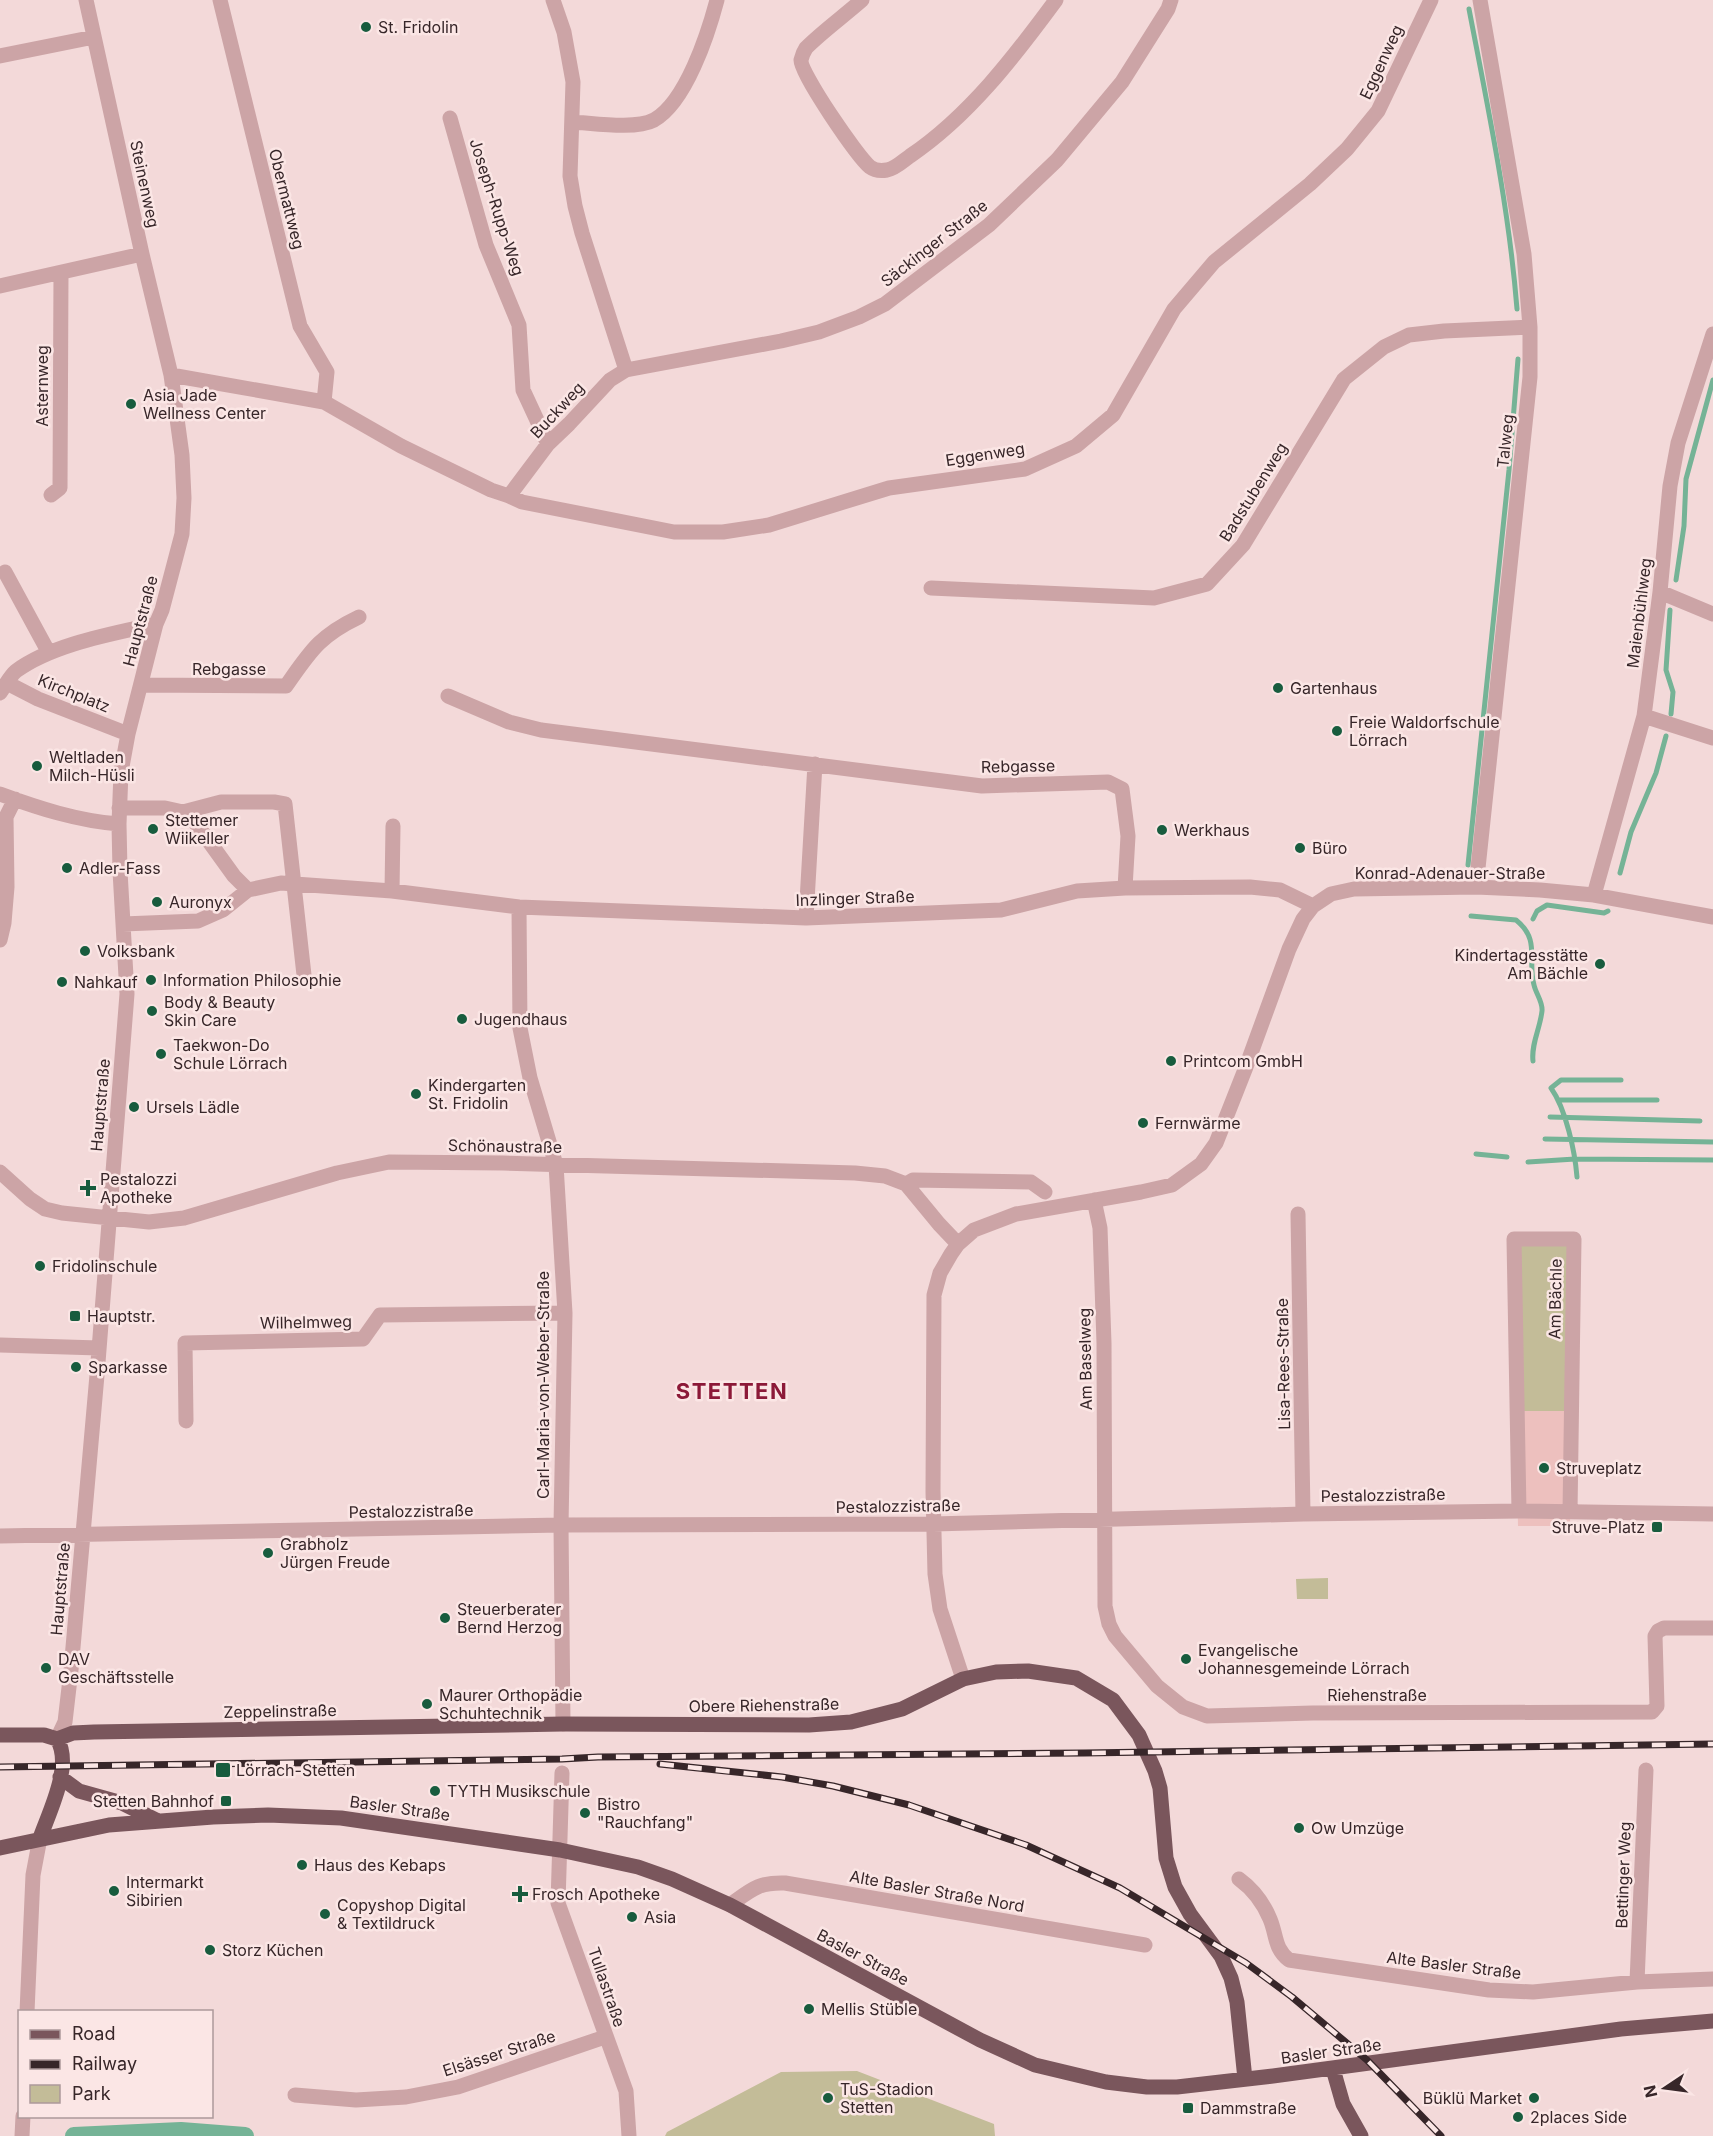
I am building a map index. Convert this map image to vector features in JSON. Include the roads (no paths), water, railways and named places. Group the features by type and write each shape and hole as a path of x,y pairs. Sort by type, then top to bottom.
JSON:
{"main road":[{"name":"Obere Riehenstraße","path":"563,1724 809,1725 851,1722 903,1709 963,1679 996,1672 1028,1671 1076,1678 1113,1700 1139,1735 1155,1771 1160,1788 1166,1858 1175,1887 1190,1914 1221,1956 1231,1978 1237,2002 1245,2079"},
{"name":"Zeppelinstraße","path":"0,1735 44,1735 57,1738 73,1733 94,1732 563,1724"},
{"name":"Hauptstraße","path":"40,1838 63,1766 62,1748 57,1738"},
{"path":"60,1777 79,1791 122,1803 158,1821"},
{"name":"Basler Straße","path":"0,1848 90,1828 235,1816 341,1818 561,1850 638,1867 672,1879 730,1905 930,2014 1035,2065 1106,2082 1147,2087 1178,2087 1333,2069 1621,2029 1713,2022"},
{"path":"1333,2069 1343,2104 1361,2136"}],"street":[{"name":"Steinenweg","path":"86,0 171,375"},
{"name":"Obermattweg","path":"220,0 300,327 327,372 324,402"},
{"path":"553,0 570,57 573,82 570,176 575,206 626,370"},
{"path":"572,122 632,125 653,120 677,96 688,76 705,37 717,0"},
{"path":"862,0 804,50 801,62 803,71 814,89 871,168 890,170 918,150 960,114 1003,69 1056,0"},
{"name":"Säckinger Straße","path":"626,370 819,332 859,317 885,304 989,225 1057,160 1122,82 1168,9 1171,0"},
{"name":"Eggenweg","path":"508,496 522,502 674,532 723,532 769,525 889,488 1024,469 1076,446 1113,415 1173,309 1214,262 1347,149 1378,111 1431,0"},
{"name":"Talweg","path":"1476,887 1530,377 1530,327 1524,254 1480,0"},
{"path":"0,56 94,37"},
{"name":"Joseph-Rupp-Weg","path":"450,118 486,245 519,325 523,390 548,444"},
{"path":"0,286 142,254"},
{"name":"Asternweg","path":"51,495 60,488 60,273"},
{"name":"Badstubenweg","path":"932,588 1154,598 1207,584 1243,545 1344,379 1360,366 1384,347 1409,335 1530,327"},
{"name":"Maienbühlweg","path":"1594,895 1644,716 1660,592 1670,486 1678,443 1713,334"},
{"name":"Buckweg","path":"508,496 548,444 610,380 626,370"},
{"path":"171,375 324,402 401,446 508,496"},
{"name":"Hauptstraße","path":"57,1738 65,1722 99,1348 127,994 119,816 121,772 128,734 156,624 162,610 182,534 184,498 182,454 171,375"},
{"path":"5,572 49,653"},
{"path":"1660,592 1713,614"},
{"name":"Rebgasse","path":"141,685 285,686 323,638 337,627 359,617"},
{"path":"5,681 15,672 49,653 90,640 156,624"},
{"name":"Kirchplatz","path":"5,681 38,699 128,734"},
{"name":"Rebgasse","path":"448,696 509,722 541,730 982,786 1108,782 1122,789 1128,836 1125,888"},
{"path":"1644,716 1713,738"},
{"path":"806,918 815,764"},
{"path":"0,940 7,887 7,796 82,818 119,816 165,808 183,812 195,822 234,876 249,890"},
{"path":"183,812 221,801 285,804 304,975"},
{"path":"392,891 393,826"},
{"name":"Inzlinger Straße","path":"123,924 198,921 223,910 249,890 281,883 392,891 519,907 806,918 1001,910 1077,891 1125,888 1260,888 1280,890 1313,906"},
{"name":"Konrad-Adenauer-Straße","path":"1313,906 1332,894 1354,890 1476,887 1594,895 1713,917"},
{"path":"963,1679 940,1609 935,1574 933,1524 934,1295 940,1273 958,1244 974,1230 1016,1214 1172,1185 1201,1164 1216,1143 1289,949 1303,919 1313,906"},
{"name":"Carl-Maria-von-Weber-Straße","path":"519,907 520,1028 530,1078 556,1165 565,1312 561,1525 563,1724"},
{"name":"Schönaustraße","path":"0,1172 30,1199 45,1209 62,1213 148,1222 184,1218 337,1173 389,1162 855,1173 885,1176 906,1184 913,1180 1031,1182 1045,1191"},
{"path":"906,1184 958,1244"},
{"name":"Am Baselweg","path":"1094,1200 1100,1228 1105,1518"},
{"name":"Lisa-Rees-Straße","path":"1298,1214 1303,1514"},
{"name":"Am Bächle","path":"1519,1511 1514,1239 1574,1239 1570,1512"},
{"name":"Wilhelmweg","path":"186,1421 185,1343 363,1339 380,1315 565,1312"},
{"path":"0,1345 99,1348"},
{"name":"Pestalozzistraße","path":"0,1536 561,1525 933,1524 1105,1518 1519,1511 1713,1514"},
{"name":"Riehenstraße","path":"1105,1518 1105,1606 1109,1624 1115,1636 1157,1686 1183,1707 1207,1716 1312,1713 1652,1712 1657,1706 1655,1636 1658,1631 1664,1628 1713,1628"},
{"name":"Bettinger Weg","path":"1637,1982 1646,1770"},
{"path":"561,1850 562,1773"},
{"path":"27,2010 33,1875 40,1838"},
{"name":"Tullastraße","path":"561,1850 558,1903 626,2091 629,2136"},
{"name":"Alte Basler Straße","path":"1239,1879 1258,1896 1271,1921 1280,1953 1290,1960 1489,1990 1533,1992 1637,1982 1713,1979"},
{"name":"Alte Basler Straße Nord","path":"730,1905 756,1886 768,1882 785,1883 1145,1945"},
{"name":"Elsässer Straße","path":"295,2095 357,2100 406,2097 458,2087 605,2037"},
{"path":"22,2118 22,2136"}],"waterway":[{"path":"1469,9 1503,196 1517,309"},
{"path":"1468,865 1509,470 1518,359"},
{"path":"1676,580 1684,526 1686,479 1713,380"},
{"path":"1670,610 1666,670 1673,692 1671,714"},
{"path":"1620,873 1631,832 1656,773 1666,736"},
{"path":"1533,919 1537,911 1547,905 1604,913 1608,911"},
{"path":"1471,916 1516,920 1528,935 1532,951 1532,976 1542,1008 1533,1049 1533,1061"},
{"path":"1577,1177 1569,1131 1561,1107 1551,1088 1561,1080 1621,1080"},
{"path":"1559,1100 1657,1100"},
{"path":"1550,1117 1700,1121"},
{"path":"1545,1139 1713,1142"},
{"path":"1476,1154 1507,1157"},
{"path":"1528,1162 1575,1159 1713,1160"},
{"path":"74,2136 181,2131 245,2136"}],"railway":[{"path":"0,1767 598,1757 1713,1744"},
{"path":"660,1764 782,1777 833,1786 909,1805 1026,1845 1120,1888 1246,1963 1292,1997 1367,2060 1441,2136"}],"place":[{"name":"St. Fridolin","path":"366,27"},
{"name":"Asia Jade Wellness Center","path":"131,404"},
{"name":"Gartenhaus","path":"1278,688"},
{"name":"Freie Waldorfschule Lörrach","path":"1337,731"},
{"name":"Weltladen Milch-Hüsli","path":"37,766"},
{"name":"Stettemer Wiikeller","path":"153,829"},
{"name":"Werkhaus","path":"1162,830"},
{"name":"Büro","path":"1300,848"},
{"name":"Adler-Fass","path":"67,868"},
{"name":"Auronyx","path":"157,902"},
{"name":"Volksbank","path":"85,951"},
{"name":"Kindertagesstätte Am Bächle","path":"1600,964"},
{"name":"Information Philosophie","path":"151,980"},
{"name":"Nahkauf","path":"62,982"},
{"name":"Body & Beauty Skin Care","path":"152,1011"},
{"name":"Jugendhaus","path":"462,1019"},
{"name":"Taekwon-Do Schule Lörrach","path":"161,1054"},
{"name":"Printcom GmbH","path":"1171,1061"},
{"name":"Kindergarten St. Fridolin","path":"416,1094"},
{"name":"Ursels Lädle","path":"134,1107"},
{"name":"Fernwärme","path":"1143,1123"},
{"name":"Pestalozzi Apotheke","path":"88,1188"},
{"name":"Fridolinschule","path":"40,1266"},
{"name":"Hauptstr.","path":"75,1316"},
{"name":"Sparkasse","path":"76,1367"},
{"name":"Struveplatz","path":"1544,1468"},
{"name":"Struve-Platz","path":"1657,1527"},
{"name":"Grabholz Jürgen Freude","path":"268,1553"},
{"name":"Steuerberater Bernd Herzog","path":"445,1618"},
{"name":"Evangelische Johannesgemeinde Lörrach","path":"1186,1659"},
{"name":"DAV Geschäftsstelle","path":"46,1668"},
{"name":"Maurer Orthopädie Schuhtechnik","path":"427,1704"},
{"name":"Lörrach-Stetten","path":"223,1770"},
{"name":"TYTH Musikschule","path":"435,1791"},
{"name":"Stetten Bahnhof","path":"226,1801"},
{"name":"Bistro \"Rauchfang\"","path":"585,1813"},
{"name":"Ow Umzüge","path":"1299,1828"},
{"name":"Haus des Kebaps","path":"302,1865"},
{"name":"Intermarkt Sibirien","path":"114,1891"},
{"name":"Frosch Apotheke","path":"520,1894"},
{"name":"Copyshop Digital & Textildruck","path":"325,1914"},
{"name":"Asia","path":"632,1917"},
{"name":"Storz Küchen","path":"210,1950"},
{"name":"Mellis Stüble","path":"809,2009"},
{"name":"TuS-Stadion Stetten","path":"828,2098"},
{"name":"Büklü Market","path":"1534,2098"},
{"name":"Dammstraße","path":"1188,2108"},
{"name":"2places Side","path":"1518,2117"}],"district":[{"name":"STETTEN","path":"732,1391"}]}
